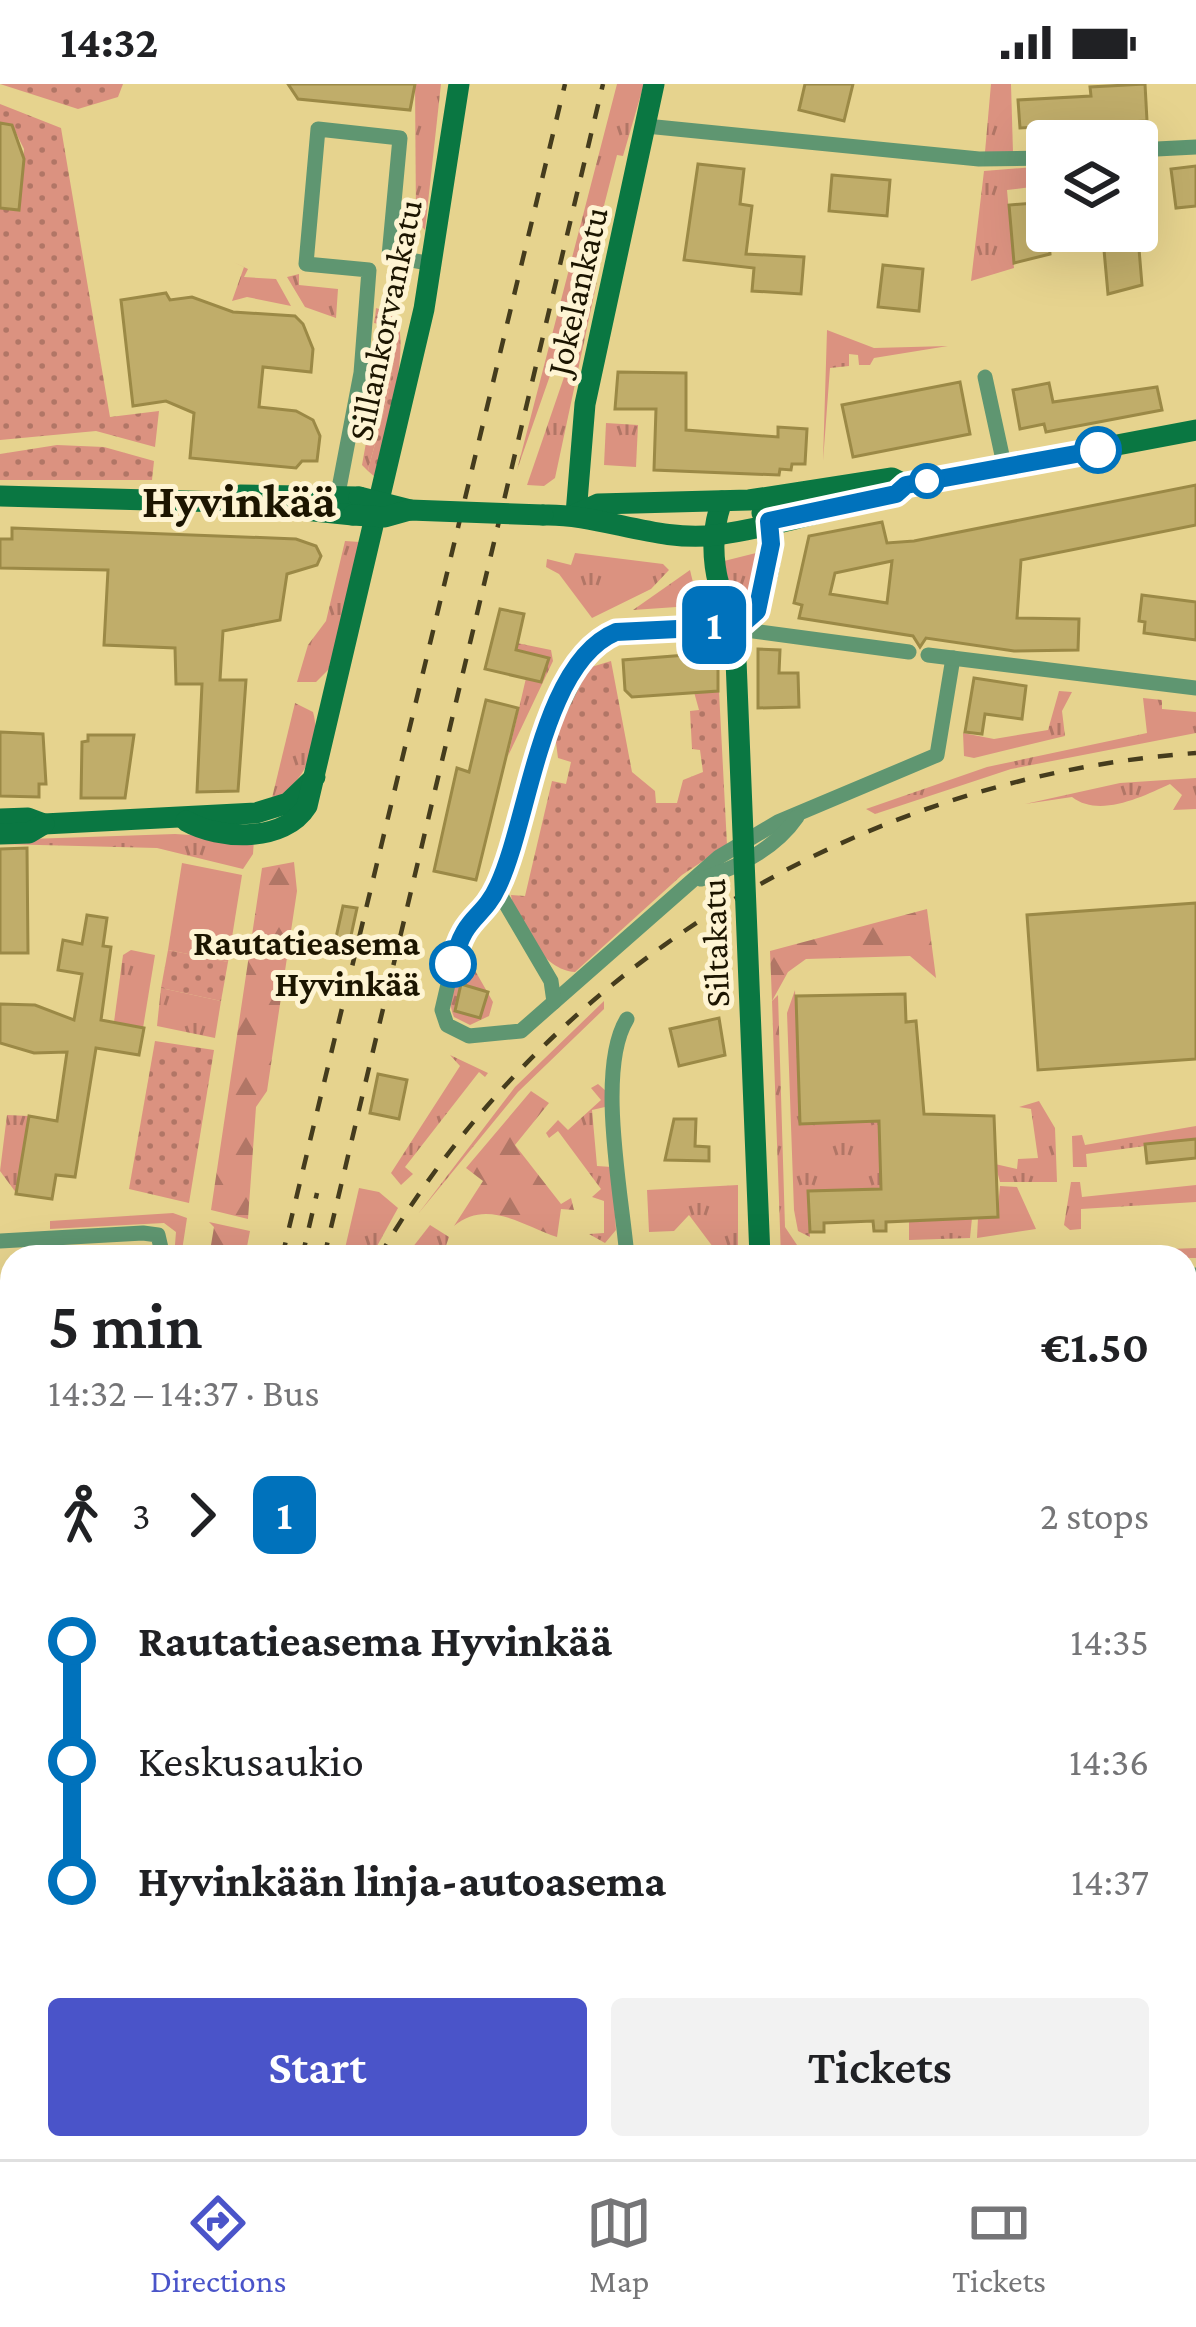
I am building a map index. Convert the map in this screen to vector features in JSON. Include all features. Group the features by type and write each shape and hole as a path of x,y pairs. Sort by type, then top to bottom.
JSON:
{"main road":[{"name":"Sillankorvankatu","path":"44,824 282,817 315,777 433,264 458,84"},
{"name":"Jokelankatu","path":"576,514 586,404 654,84"},
{"path":"0,496 224,502 243,494 346,505 387,500 410,510 576,514 616,526 713,536 896,494 906,485 1196,430"},
{"path":"576,514 598,503 749,500 892,478 906,485"},
{"path":"749,500 769,521"},
{"name":"Siltakatu","path":"722,501 713,536 724,608 740,626"},
{"name":"Siltakatu","path":"760,1245 736,660 740,626 757,611 771,544 769,521"},
{"path":"0,818 28,818 44,824"},
{"path":"0,834 28,833 44,824"}],"street":[{"path":"646,126 979,159 1026,158"},
{"path":"346,505 369,270 306,264 317,129 400,138 389,256 433,264"},
{"path":"1158,149 1196,146"},
{"path":"985,377 1005,469"},
{"path":"909,652 740,626 616,632 591,647 533,763 497,889 460,933 444,1019 469,1036 509,1035 698,880 719,857 778,822 937,755 953,658"},
{"path":"928,655 1196,688"},
{"path":"497,889 551,981 554,1002"},
{"path":"551,981 578,979"},
{"path":"626,1245 613,1052 627,1019"},
{"path":"0,1241 158,1235 160,1245"}],"green space":[{"path":"0,84 123,84 118,97 78,109"},
{"path":"415,84 441,84 425,230 416,220"},
{"path":"617,84 644,84 623,156 617,155 589,264 517,470"},
{"path":"991,84 1011,84 1013,153 985,152"},
{"path":"0,104 61,128 110,417 159,411 155,447 96,431 0,440 0,208 19,210 24,149 12,125 0,123"},
{"path":"1026,168 1026,188 1007,190 1014,268 971,281 984,171"},
{"path":"244,267 248,269 244,277 276,279 291,306 247,297 232,301"},
{"path":"299,274 299,285 338,289 336,318 305,307 287,277"},
{"path":"597,281 555,478 544,486 527,485"},
{"path":"376,308 394,314 401,347 375,477 368,471 394,352 390,321 375,318"},
{"path":"375,317 390,322 394,353 368,471 362,465 387,326 374,323"},
{"path":"827,330 874,348 948,346 874,358 870,365 859,365 858,355 849,354 849,366 830,368 823,461"},
{"path":"606,423 638,425 636,467 604,465"},
{"path":"57,445 104,447 154,461 152,480 0,480 0,454"},
{"path":"345,541 360,542 330,668 316,682 297,682 308,645 326,621"},
{"path":"575,553 663,564 669,570 651,589 592,618 559,574 546,567 547,559 571,565"},
{"path":"756,553 749,605 735,609 724,561"},
{"path":"690,570 697,599 691,606 633,610"},
{"path":"517,643 551,650 553,661 508,756 526,678 548,659 516,650"},
{"path":"611,661 632,772 655,791 656,803 677,803 683,780 703,772 700,750 692,749 690,711 699,710 694,692 719,691 727,845 682,875 575,972 553,964 533,944 511,895 525,896 552,781 566,784 571,762 558,758 555,735 588,668"},
{"path":"1059,691 1072,692 1062,711 1065,736 974,758 964,756 963,733 994,739 1048,730"},
{"path":"1143,698 1162,700 1162,709 1196,712 1196,733 1011,769 875,814 866,809 987,767 1147,733"},
{"path":"295,703 313,712 312,752 301,775 271,802"},
{"path":"1196,778 1196,809 1173,810 1182,795 1170,784 1107,806 1072,797 1025,804 1120,783"},
{"path":"175,834 254,839 253,854 243,869 157,848 0,844 0,840"},
{"path":"294,862 297,891 267,1091 256,1107 248,1219 211,1210 262,868"},
{"path":"182,863 242,875 228,962 168,950"},
{"path":"927,909 936,978 910,956 806,959 788,972 772,1001 770,951"},
{"path":"475,927 469,960 493,1002 489,1016 470,1025 454,1017 450,995 458,957"},
{"path":"131,950 155,955 143,1028 114,1022 123,955"},
{"path":"168,950 228,962 221,1001 161,988"},
{"path":"161,988 221,1001 215,1038 157,1026"},
{"path":"795,990 801,1124 879,1121 881,1189 809,1192 810,1237 798,1231 794,1210 787,1013"},
{"path":"778,995 785,1227 797,1245 781,1245 772,1001"},
{"path":"604,1001 604,1009 518,1092 418,1214 515,1087"},
{"path":"155,1041 214,1050 189,1203 129,1189"},
{"path":"450,1055 488,1073 485,1077 479,1072 405,1167 413,1174 401,1185 391,1173 460,1066"},
{"path":"598,1084 606,1091 605,1107 592,1110 597,1166 612,1167 616,1230 605,1243 589,1234 604,1233 604,1201 592,1197 601,1189 558,1131 549,1138 546,1133 558,1120 568,1130 601,1100 591,1088"},
{"path":"531,1091 549,1103 515,1145 561,1204 571,1198 574,1210 561,1209 557,1237 492,1214 479,1214 454,1226 483,1181 466,1168"},
{"path":"1039,1101 1055,1128 1057,1182 1000,1182 995,1164 1017,1169 1018,1159 1038,1158 1031,1109 1019,1107"},
{"path":"7,1115 29,1116 17,1194 0,1171"},
{"path":"1196,1126 1196,1139 1086,1154 1087,1167 1073,1167 1072,1136 1082,1135 1085,1145"},
{"path":"1071,1182 1080,1182 1082,1197 1196,1185 1196,1202 1081,1209 1081,1229 1070,1230 1064,1225"},
{"path":"738,1185 738,1245 712,1245 689,1215 674,1231 649,1232 647,1190"},
{"path":"1000,1186 1017,1187 1036,1229 977,1238 978,1218 997,1217"},
{"path":"359,1188 379,1192 398,1208 378,1245 346,1245"},
{"path":"173,1213 187,1218 183,1245 175,1245 176,1232 164,1223 50,1229 50,1221"},
{"path":"972,1218 970,1238 909,1240 909,1221"},
{"path":"209,1222 250,1231 247,1245 211,1245 214,1227"},
{"path":"430,1225 449,1237 446,1245 414,1245"}],"building":[{"path":"288,84 415,84 410,110 298,99"},
{"path":"805,84 853,84 844,121 799,110"},
{"path":"1145,84 1147,120 1026,120 1026,128 1020,128 1018,100 1091,96 1090,87"},
{"path":"0,123 12,125 24,159 19,210 0,208"},
{"path":"698,164 744,169 740,204 752,206 746,254 804,257 801,294 752,291 754,268 684,260"},
{"path":"1196,166 1196,206 1176,208 1171,169"},
{"path":"832,175 890,180 887,216 829,211"},
{"path":"1026,204 1026,252 1050,254 1014,263 1009,205"},
{"path":"1104,252 1139,252 1142,285 1108,294"},
{"path":"883,265 923,269 919,311 878,307"},
{"path":"166,293 170,300 192,297 233,312 295,316 303,324 313,349 311,372 263,367 259,407 296,411 313,420 320,436 317,461 302,461 296,468 190,458 194,413 166,401 133,406 121,300"},
{"path":"618,372 686,373 686,430 778,437 778,427 807,429 805,464 780,469 779,475 654,470 656,409 615,409"},
{"path":"960,382 970,434 853,457 842,405"},
{"path":"1049,383 1053,402 1157,387 1162,410 1046,432 1044,424 1020,429 1013,390"},
{"path":"1196,485 1196,525 1021,560 1017,618 1079,619 1078,650 1014,651 926,638 920,647 913,636 799,618 802,605 794,603 809,536 882,522 887,543","holes":["892,561 887,603 830,594 835,573"]},
{"path":"12,528 296,539 316,546 321,556 317,565 287,574 280,620 223,631 220,680 246,680 238,791 197,792 202,684 176,684 175,648 104,645 108,570 0,568 0,539 12,539"},
{"path":"1142,595 1196,602 1196,640 1144,633 1145,622 1139,621"},
{"path":"500,609 524,614 516,650 549,658 541,682 485,669"},
{"path":"758,649 780,650 779,673 798,673 799,707 758,708"},
{"path":"712,653 718,661 718,691 632,697 625,690 623,660"},
{"path":"974,678 1026,686 1022,719 985,714 982,734 965,732"},
{"path":"486,700 518,708 476,880 434,871 457,768 469,772"},
{"path":"0,732 43,734 46,784 39,784 39,797 0,796"},
{"path":"88,735 134,735 125,798 81,798 82,742 88,741"},
{"path":"27,848 28,953 0,953 0,849"},
{"path":"1196,903 1196,1059 1038,1070 1027,915"},
{"path":"343,906 357,908 347,954 333,951"},
{"path":"87,915 107,918 103,946 111,947 101,1020 144,1028 139,1055 96,1048 75,1177 56,1175 52,1199 16,1194 29,1116 57,1121 67,1052 34,1053 0,1043 0,1004 35,1005 74,1020 82,974 58,970 63,940 82,944"},
{"path":"461,984 488,992 480,1018 455,1011"},
{"path":"905,994 906,1022 916,1021 924,1114 994,1116 998,1217 886,1222 886,1231 874,1231 873,1221 824,1223 824,1232 810,1232 808,1191 881,1189 879,1121 800,1124 796,996"},
{"path":"719,1018 725,1055 679,1066 670,1029"},
{"path":"378,1074 407,1080 399,1119 370,1113"},
{"path":"674,1119 696,1119 695,1146 709,1147 709,1161 665,1160"},
{"path":"1196,1139 1196,1158 1147,1163 1145,1144"}],"railway":[{"path":"285,1245 565,84"},
{"path":"327,1245 603,84"},
{"path":"387,1245 449,1153 531,1059 623,976 725,905 834,846 950,801 1071,770 1196,753"},
{"path":"305,1245 317,1193"}],"bus line":[{"name":"1","path":"453,964 463,927 497,889 533,763 591,647 616,632 740,626 757,611 771,544 769,521 896,494 906,485 1098,450"}],"place":[{"name":"Rautatieasema Hyvinkää","path":"453,964"}],"district":[{"name":"Hyvinkää","path":"239,500"}]}
